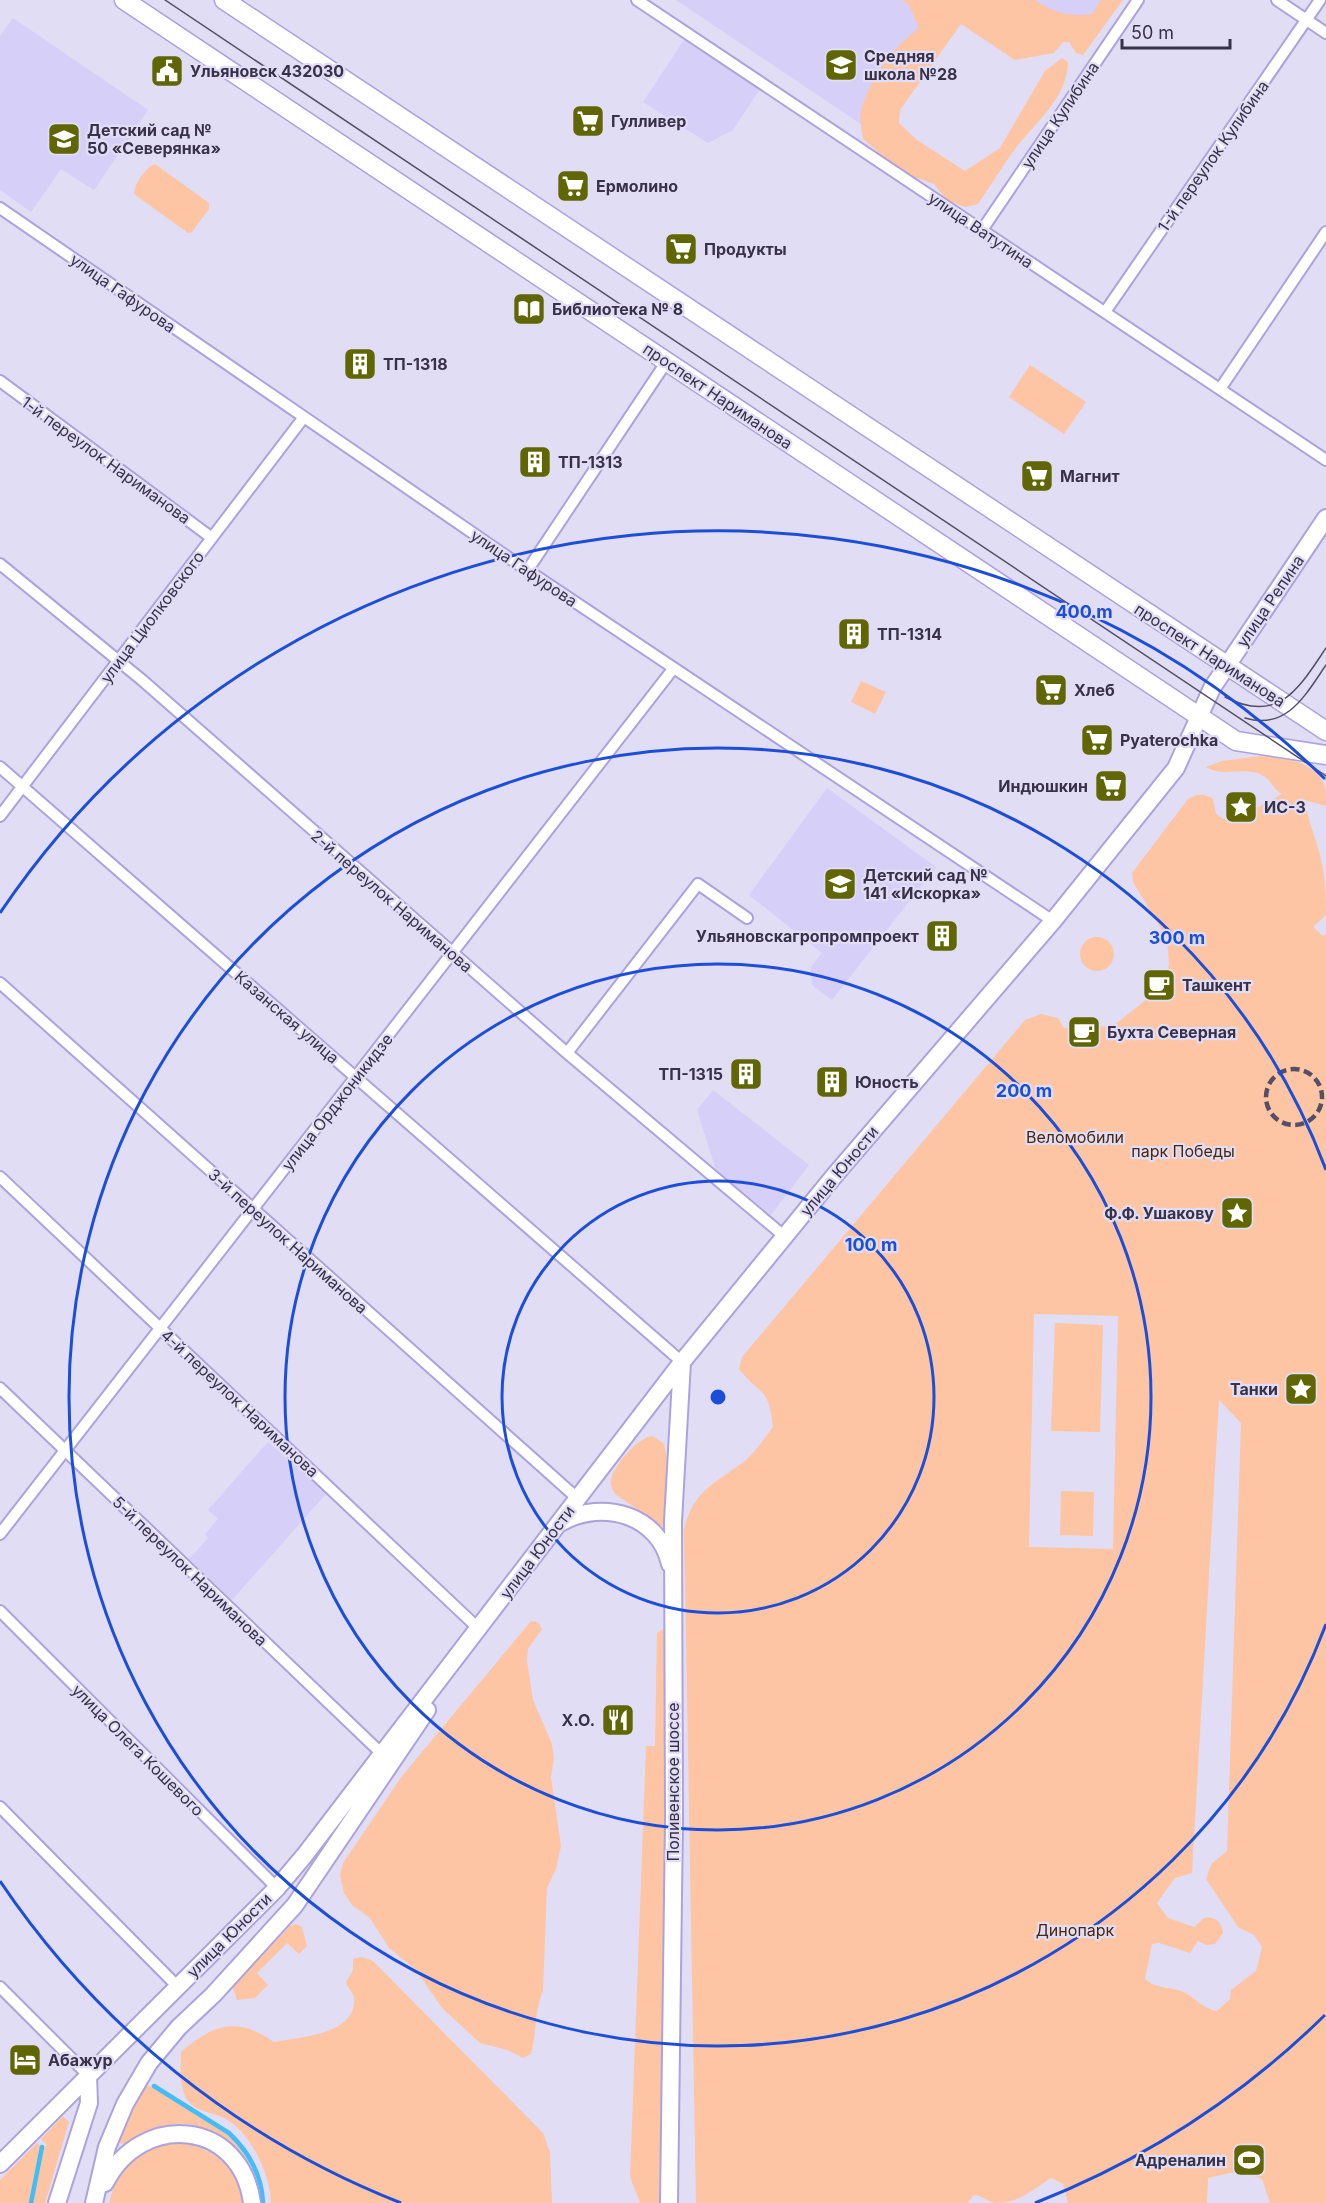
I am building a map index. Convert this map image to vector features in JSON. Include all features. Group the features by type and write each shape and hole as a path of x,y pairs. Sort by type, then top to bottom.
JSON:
{"main road":[{"name":"проспект Нариманова","path":"124,0 1236,741 1326,755"},
{"name":"проспект Нариманова","path":"224,0 1326,731"},
{"name":"улица Репина","path":"1198,716 1212,688 1326,518"},
{"name":"улица Юности","path":"0,2164 276,1888 304,1856 682,1362 784,1236 1053,921 1176,768 1198,716"},
{"name":"Поливенское шоссе","path":"669,2203 674,1820 673,1573 682,1362"},
{"path":"558,1524 588,1511 622,1513 637,1520 661,1542 673,1573"},
{"name":"улица Юности","path":"94,2203 107,2147 125,2104 149,2063 178,2027 213,1995 295,1905 392,1764 479,1629"},
{"path":"57,2203 69,2159 89,2103 88,2075"},
{"path":"94,2203 115,2165 131,2148 152,2137 175,2133 209,2140 228,2153 242,2171 252,2203"}],"street":[{"name":"улица Ватутина","path":"637,0 1326,460"},
{"name":"улица Кулибина","path":"982,230 1138,0"},
{"path":"1277,0 1326,33"},
{"name":"1-й переулок Кулибина","path":"1105,312 1320,0"},
{"name":"улица Гафурова","path":"0,208 527,571 1053,921"},
{"path":"1220,389 1326,232"},
{"path":"527,571 667,361"},
{"name":"1-й переулок Нариманова","path":"0,381 212,538"},
{"name":"улица Циолковского","path":"0,816 304,417"},
{"name":"2-й переулок Нариманова","path":"0,564 119,661 567,1053 784,1236"},
{"name":"улица Орджоникидзе","path":"0,1534 674,669"},
{"name":"Казанская улица","path":"0,767 682,1362"},
{"path":"567,1053 698,884 747,918"},
{"name":"3-й переулок Нариманова","path":"0,983 577,1498"},
{"name":"4-й переулок Нариманова","path":"0,1177 479,1629"},
{"name":"5-й переулок Нариманова","path":"0,1388 381,1753"},
{"name":"улица Олега Кошевого","path":"0,1611 276,1888"},
{"path":"0,1807 178,1987"},
{"path":"0,1987 88,2075"}],"shaded area":[{"name":"Средняя школа №28","path":"676,0 952,0 868,129"},
{"path":"1008,0 1116,0 1082,49"},
{"name":"Детский сад № 50 «Северянка»","path":"13,18 148,110 94,190 61,169 31,212 0,190 0,36"},
{"path":"684,40 760,89 733,130 708,143 643,102"},
{"name":"Детский сад № 141 «Искорка»","path":"827,788 936,867 832,1000 812,985 811,967 822,953 749,895"},
{"path":"713,1090 809,1165 771,1215 716,1170 697,1110"},
{"path":"268,1442 326,1494 232,1600 189,1559 208,1538 205,1534 218,1519 208,1510"}],"green space":[{"path":"902,0 1035,0 1055,11 1076,15 1092,14 1101,0 1123,0 1083,55 1076,53 1069,42 1063,42 1054,53 1015,60 961,24 900,110 899,123 917,140 965,171 1000,148 1045,71 1062,58 1068,62 1062,88 1056,100 1012,153 978,204 965,207 947,200 934,184 903,173 863,139 860,114 870,86 891,55 919,28 909,5"},
{"path":"155,164 209,203 209,209 192,232 188,233 134,194 141,176"},
{"path":"1030,365 1086,402 1064,434 1009,397"},
{"path":"861,681 886,692 875,714 851,702"},
{"path":"1268,755 1292,760 1315,772 1321,778 1326,791 1326,806 1301,799 1306,802 1320,856 1325,881 1326,906 1326,915 1313,927 1323,936 1326,934 1326,2203 1270,2203 1262,2179 1239,2171 1208,2178 1207,2203 1068,2203 1063,2184 1051,2178 1019,2198 996,2203 974,2195 967,2203 696,2203 684,1529 693,1505 699,1497 746,1459 773,1427 766,1398 739,1369 742,1357 1025,1020 1041,1014 1058,1018 1064,1028 1113,1026 1162,987 1169,965 1167,939 1133,882 1132,873 1188,799 1200,795 1210,797 1213,799 1216,814 1223,819 1242,816 1282,794 1265,777 1255,773 1219,772 1206,767 1222,761","holes":["1034,1314 1118,1316 1113,1549 1029,1547","1219,1400 1241,1423 1227,1851 1211,1864 1206,1879 1238,1927 1254,1935 1262,1947 1256,1971 1231,1990 1230,1999 1217,2011 1207,2008 1181,1991 1158,1986 1145,1979 1152,1944 1159,1943 1190,1953 1198,1941 1206,1945 1215,1944 1223,1933 1215,1919 1204,1918 1194,1927 1168,1918 1157,1903 1175,1878 1192,1873"]},
{"path":"1097,937 1109,942 1114,954 1109,966 1097,971 1085,966 1080,954 1085,942"},
{"path":"1055,1323 1103,1325 1100,1432 1051,1431"},
{"path":"653,1436 664,1444 669,1470 667,1530 615,1494 611,1485 617,1467 634,1446"},
{"path":"1061,1491 1094,1492 1093,1536 1060,1535"},
{"path":"531,1621 538,1622 542,1629 528,1649 527,1661 533,1700 552,1744 554,1758 551,1777 561,1846 556,1869 547,1888 543,1991 538,2006 531,2054 523,2058 507,2050 480,2043 442,2008 415,1969 389,1948 370,1918 352,1905 344,1893 340,1875 343,1863 402,1776"},
{"path":"663,1629 666,1630 666,1844 659,2203 640,2203 630,2177 646,1746 655,1746 657,1633"},
{"path":"296,1924 302,1927 307,1946 299,1954 287,1943 257,1973 268,1985 255,1998 237,2000 232,1985 290,1926"},
{"path":"362,1957 373,1961 543,2133 550,2152 552,2203 271,2203 263,2168 244,2134 226,2119 193,2106 185,2097 182,2084 181,2052 204,2035 226,2027 237,2027 249,2029 274,2042 311,2036 337,2027 346,2020 352,2010 354,1998 346,1982 353,1970 353,1959"},
{"path":"146,2086 152,2087 208,2120 236,2144 256,2179 261,2203 256,2203 223,2150 202,2128 191,2124 167,2125 143,2133 124,2144 119,2143 123,2125"},
{"path":"63,2116 69,2122 45,2203 32,2203 43,2148 47,2145 41,2139"},
{"path":"184,2142 206,2150 224,2163 237,2180 243,2203 109,2203 119,2176 134,2158 156,2146"},
{"path":"37,2143 41,2146 30,2203 0,2203 0,2180"}],"waterway":[{"path":"154,2086 229,2133 236,2140 248,2156 257,2174 263,2203"},
{"path":"31,2203 42,2147"}],"tram line":[{"path":"165,0 1326,776"},
{"path":"1225,697 1244,705 1260,707 1274,704 1286,698 1296,688 1326,648"},
{"path":"1245,718 1260,721 1284,715 1303,698 1326,665"}],"railway":[{"path":"1294,1069 1305,1071 1314,1077 1320,1086 1322,1097 1320,1108 1314,1117 1305,1123 1294,1125 1283,1123 1274,1117 1268,1108 1266,1097 1268,1086 1274,1077 1283,1071 1294,1069"}],"place":[{"name":"Средняя школа №28","path":"841,65"},
{"name":"Ульяновск 432030","path":"167,71"},
{"name":"Гулливер","path":"588,121"},
{"name":"Детский сад № 50 «Северянка»","path":"64,139"},
{"name":"Ермолино","path":"573,186"},
{"name":"Продукты","path":"681,249"},
{"name":"Библиотека № 8","path":"529,309"},
{"name":"ТП-1318","path":"360,364"},
{"name":"ТП-1313","path":"535,462"},
{"name":"Магнит","path":"1037,476"},
{"name":"ТП-1314","path":"854,634"},
{"name":"Хлеб","path":"1051,690"},
{"name":"Pyaterochka","path":"1097,740"},
{"name":"Индюшкин","path":"1111,786"},
{"name":"ИС-3","path":"1241,807"},
{"name":"Детский сад № 141 «Искорка»","path":"840,884"},
{"name":"Ульяновскагропромпроект","path":"942,936"},
{"name":"Ташкент","path":"1159,985"},
{"name":"Бухта Северная","path":"1084,1032"},
{"name":"ТП-1315","path":"746,1074"},
{"name":"Юность","path":"832,1082"},
{"name":"Ф.Ф. Ушакову","path":"1237,1213"},
{"name":"Танки","path":"1301,1389"},
{"name":"Х.О.","path":"618,1720"},
{"name":"Абажур","path":"25,2060"},
{"name":"Адреналин","path":"1249,2160"}],"park label":[{"name":"Веломобили","path":"1075,1137"},
{"name":"парк Победы","path":"1183,1151"},
{"name":"Динопарк","path":"1075,1930"}]}
